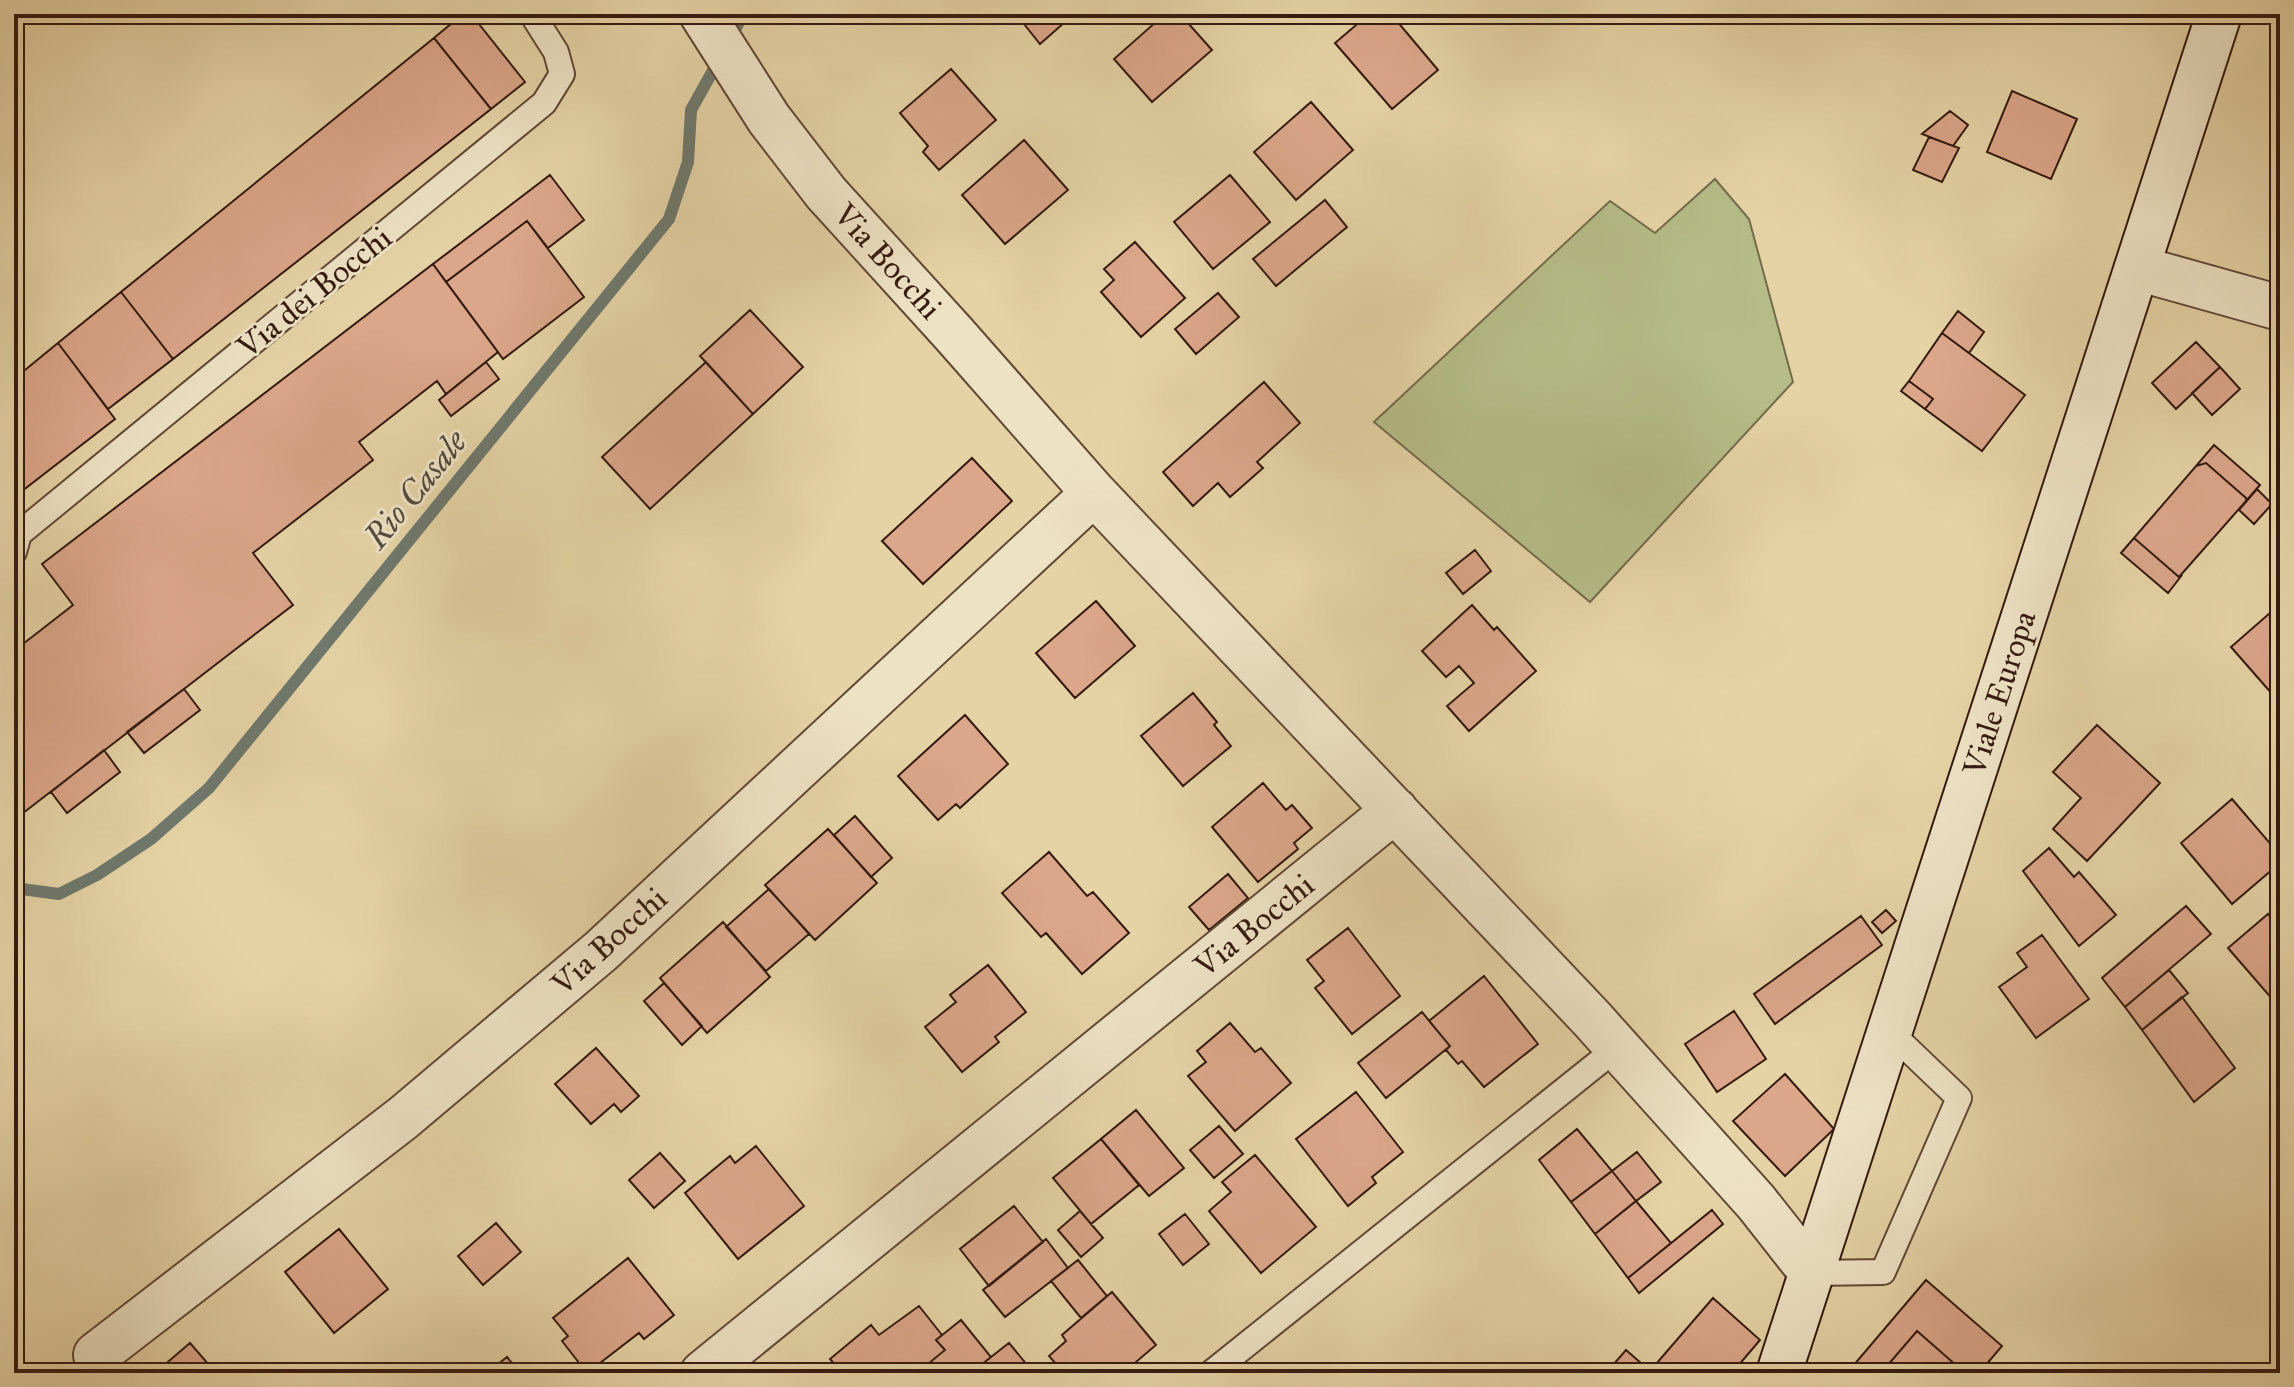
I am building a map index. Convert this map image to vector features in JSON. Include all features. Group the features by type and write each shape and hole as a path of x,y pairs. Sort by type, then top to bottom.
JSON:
{"street":[{"name":"Viale Europa","path":"1779,1373 2219,14"},
{"name":"Via Bocchi","path":"703,15 769,119 826,193 1094,493 1618,1047 1756,1202 1812,1273"},
{"path":"2137,268 2280,308"},
{"name":"Via Bocchi","path":"96,1355 403,1118 601,951 1094,493"},
{"name":"Via Bocchi","path":"703,1373 1395,810"}],"lane":[{"name":"Via dei Bocchi","path":"14,552 19,534 544,103 562,74 556,52 532,14"},
{"path":"1812,1273 1883,1272 1959,1098 1890,1032"},
{"path":"1211,1373 1618,1047"}],"green space":[{"path":"1715,179 1749,219 1793,382 1590,602 1374,422 1610,201 1655,233"}],"building":[{"path":"463,14 471,14 525,82 491,109 434,38"},
{"path":"1016,14 1074,14 1040,44"},
{"path":"1165,14 1180,14 1212,50 1152,102 1114,59"},
{"path":"1369,14 1391,14 1438,70 1392,109 1335,43"},
{"path":"434,38 491,109 173,359 121,292"},
{"path":"951,69 996,120 939,170 923,152 928,146 900,113"},
{"path":"2012,91 2077,119 2051,179 1987,152"},
{"path":"1311,102 1353,150 1296,200 1254,152"},
{"path":"1950,111 1968,125 1953,146 1922,134"},
{"path":"1929,137 1959,148 1942,182 1913,170"},
{"path":"1024,140 1068,190 1005,244 962,195"},
{"path":"550,175 584,220 548,248 527,221 446,282 433,264"},
{"path":"1230,175 1270,222 1213,269 1174,222"},
{"path":"1325,200 1347,227 1276,286 1253,259"},
{"path":"527,221 584,297 503,359 446,282"},
{"path":"1135,242 1185,298 1141,337 1101,292 1114,280 1104,269"},
{"path":"433,264 498,352 446,394 437,381 359,442 373,460 253,553 293,605 14,820 14,651 73,605 42,564"},
{"path":"121,292 173,359 108,409 58,343"},
{"path":"1218,293 1239,317 1196,354 1175,329"},
{"path":"750,310 803,367 753,414 700,356"},
{"path":"1958,311 1984,332 1969,353 1942,333"},
{"path":"1942,333 2025,395 1982,451 1925,409 1933,399 1909,381"},
{"path":"2196,342 2220,367 2176,409 2152,383"},
{"path":"58,343 115,419 22,491 14,481 14,379"},
{"path":"486,362 499,379 451,416 439,400"},
{"path":"706,362 753,414 650,509 602,457"},
{"path":"2220,367 2240,389 2212,415 2192,393"},
{"path":"1909,381 1933,399 1925,409 1901,391"},
{"path":"1264,382 1300,423 1257,462 1263,468 1230,497 1218,483 1193,506 1163,472"},
{"path":"2214,445 2260,485 2246,501 2206,463 2196,466"},
{"path":"972,458 1012,501 923,584 882,541"},
{"path":"2206,463 2246,501 2179,577 2134,538 2196,466"},
{"path":"2257,489 2272,504 2254,524 2239,510"},
{"path":"2134,538 2179,577 2182,575 2168,593 2121,553"},
{"path":"1475,550 1491,571 1463,594 1446,573"},
{"path":"1096,601 1135,646 1075,698 1036,653"},
{"path":"1472,605 1494,630 1497,627 1536,671 1469,731 1447,706 1474,683 1459,666 1446,677 1422,651"},
{"path":"2280,606 2280,703 2231,647"},
{"path":"184,689 200,710 144,753 127,732"},
{"path":"1193,693 1217,722 1214,725 1231,746 1183,786 1141,736"},
{"path":"965,715 1008,764 960,808 956,804 938,820 898,776"},
{"path":"2097,725 2160,783 2087,861 2053,829 2081,798 2053,772"},
{"path":"104,750 120,772 67,813 51,792"},
{"path":"1263,783 1286,810 1292,805 1312,828 1294,843 1298,849 1258,882 1212,827"},
{"path":"2232,799 2280,855 2280,863 2232,904 2181,843"},
{"path":"855,816 892,858 871,877 834,835"},
{"path":"828,829 877,883 815,940 765,885"},
{"path":"2049,848 2074,877 2079,872 2116,915 2079,946 2023,871"},
{"path":"1049,852 1087,896 1093,892 1129,933 1082,974 1046,933 1041,937 1002,893"},
{"path":"1228,874 1248,898 1209,930 1189,907"},
{"path":"769,889 809,934 766,971 726,927"},
{"path":"2186,906 2211,934 2125,1007 2102,978"},
{"path":"1886,910 1896,921 1882,933 1872,922"},
{"path":"2268,914 2280,927 2280,1008 2228,948"},
{"path":"1861,916 1882,945 1775,1024 1754,994"},
{"path":"723,922 770,977 707,1033 660,978"},
{"path":"1348,928 1400,996 1352,1034 1315,988 1324,981 1307,960"},
{"path":"2042,935 2089,999 2036,1038 1999,987 2027,967 2017,953"},
{"path":"988,965 1026,1012 995,1037 999,1042 962,1072 925,1027 956,1002 950,995"},
{"path":"2169,970 2188,993 2142,1030 2125,1007"},
{"path":"1484,976 1538,1044 1484,1087 1462,1061 1458,1064 1446,1050 1450,1046 1429,1021"},
{"path":"664,983 702,1026 682,1045 644,1001"},
{"path":"2182,997 2235,1068 2194,1102 2142,1030"},
{"path":"1734,1011 1766,1059 1717,1092 1685,1044"},
{"path":"1422,1012 1450,1046 1386,1098 1358,1063"},
{"path":"1230,1023 1255,1052 1261,1048 1291,1083 1235,1131 1188,1076 1206,1062 1197,1051"},
{"path":"596,1048 639,1096 621,1112 614,1104 591,1124 555,1084"},
{"path":"1785,1074 1834,1129 1785,1176 1733,1121"},
{"path":"1356,1092 1403,1152 1372,1177 1376,1183 1348,1206 1296,1139"},
{"path":"1136,1110 1184,1168 1149,1196 1101,1139"},
{"path":"1219,1126 1243,1154 1214,1178 1190,1150"},
{"path":"1577,1129 1612,1171 1571,1202 1539,1160"},
{"path":"1101,1139 1139,1185 1091,1224 1053,1178"},
{"path":"756,1146 804,1206 738,1259 685,1193 730,1156 735,1163"},
{"path":"1637,1152 1661,1182 1636,1201 1612,1171"},
{"path":"660,1153 685,1181 654,1208 629,1180"},
{"path":"1255,1155 1316,1227 1261,1273 1209,1211 1231,1192 1222,1182"},
{"path":"1612,1171 1636,1201 1595,1234 1571,1202"},
{"path":"1636,1201 1671,1243 1628,1278 1595,1234"},
{"path":"1014,1206 1043,1242 989,1286 960,1249"},
{"path":"1712,1210 1723,1224 1639,1293 1628,1278"},
{"path":"1080,1211 1103,1238 1081,1257 1058,1230"},
{"path":"1185,1214 1209,1244 1183,1265 1159,1234"},
{"path":"496,1223 521,1252 483,1285 458,1256"},
{"path":"339,1229 388,1289 334,1333 285,1272"},
{"path":"1046,1239 1068,1268 1005,1317 983,1290"},
{"path":"628,1258 674,1315 644,1339 639,1333 587,1373 562,1341 568,1336 553,1318"},
{"path":"1078,1260 1107,1296 1081,1318 1051,1281"},
{"path":"1926,1280 2002,1346 1979,1373 1965,1373 1917,1331 1881,1373 1847,1373"},
{"path":"1112,1292 1156,1345 1123,1373 1064,1373 1049,1356 1066,1341 1062,1335"},
{"path":"1713,1298 1760,1340 1732,1373 1606,1373 1626,1350 1650,1371"},
{"path":"919,1306 942,1335 936,1340 945,1350 917,1373 842,1373 830,1359 871,1325 879,1335"},
{"path":"961,1320 991,1357 971,1373 917,1373 945,1350 936,1340"},
{"path":"1917,1331 1965,1373 1881,1373"},
{"path":"190,1343 216,1373 155,1373"},
{"path":"1009,1343 1033,1372 971,1373 991,1357"},
{"path":"507,1357 520,1373 487,1373"}],"waterway":[{"name":"Rio Casale","path":"729,42 743,14"},
{"name":"Rio Casale","path":"14,888 59,894 97,875 151,839 209,788 669,219 688,162 691,110 720,58"}]}
